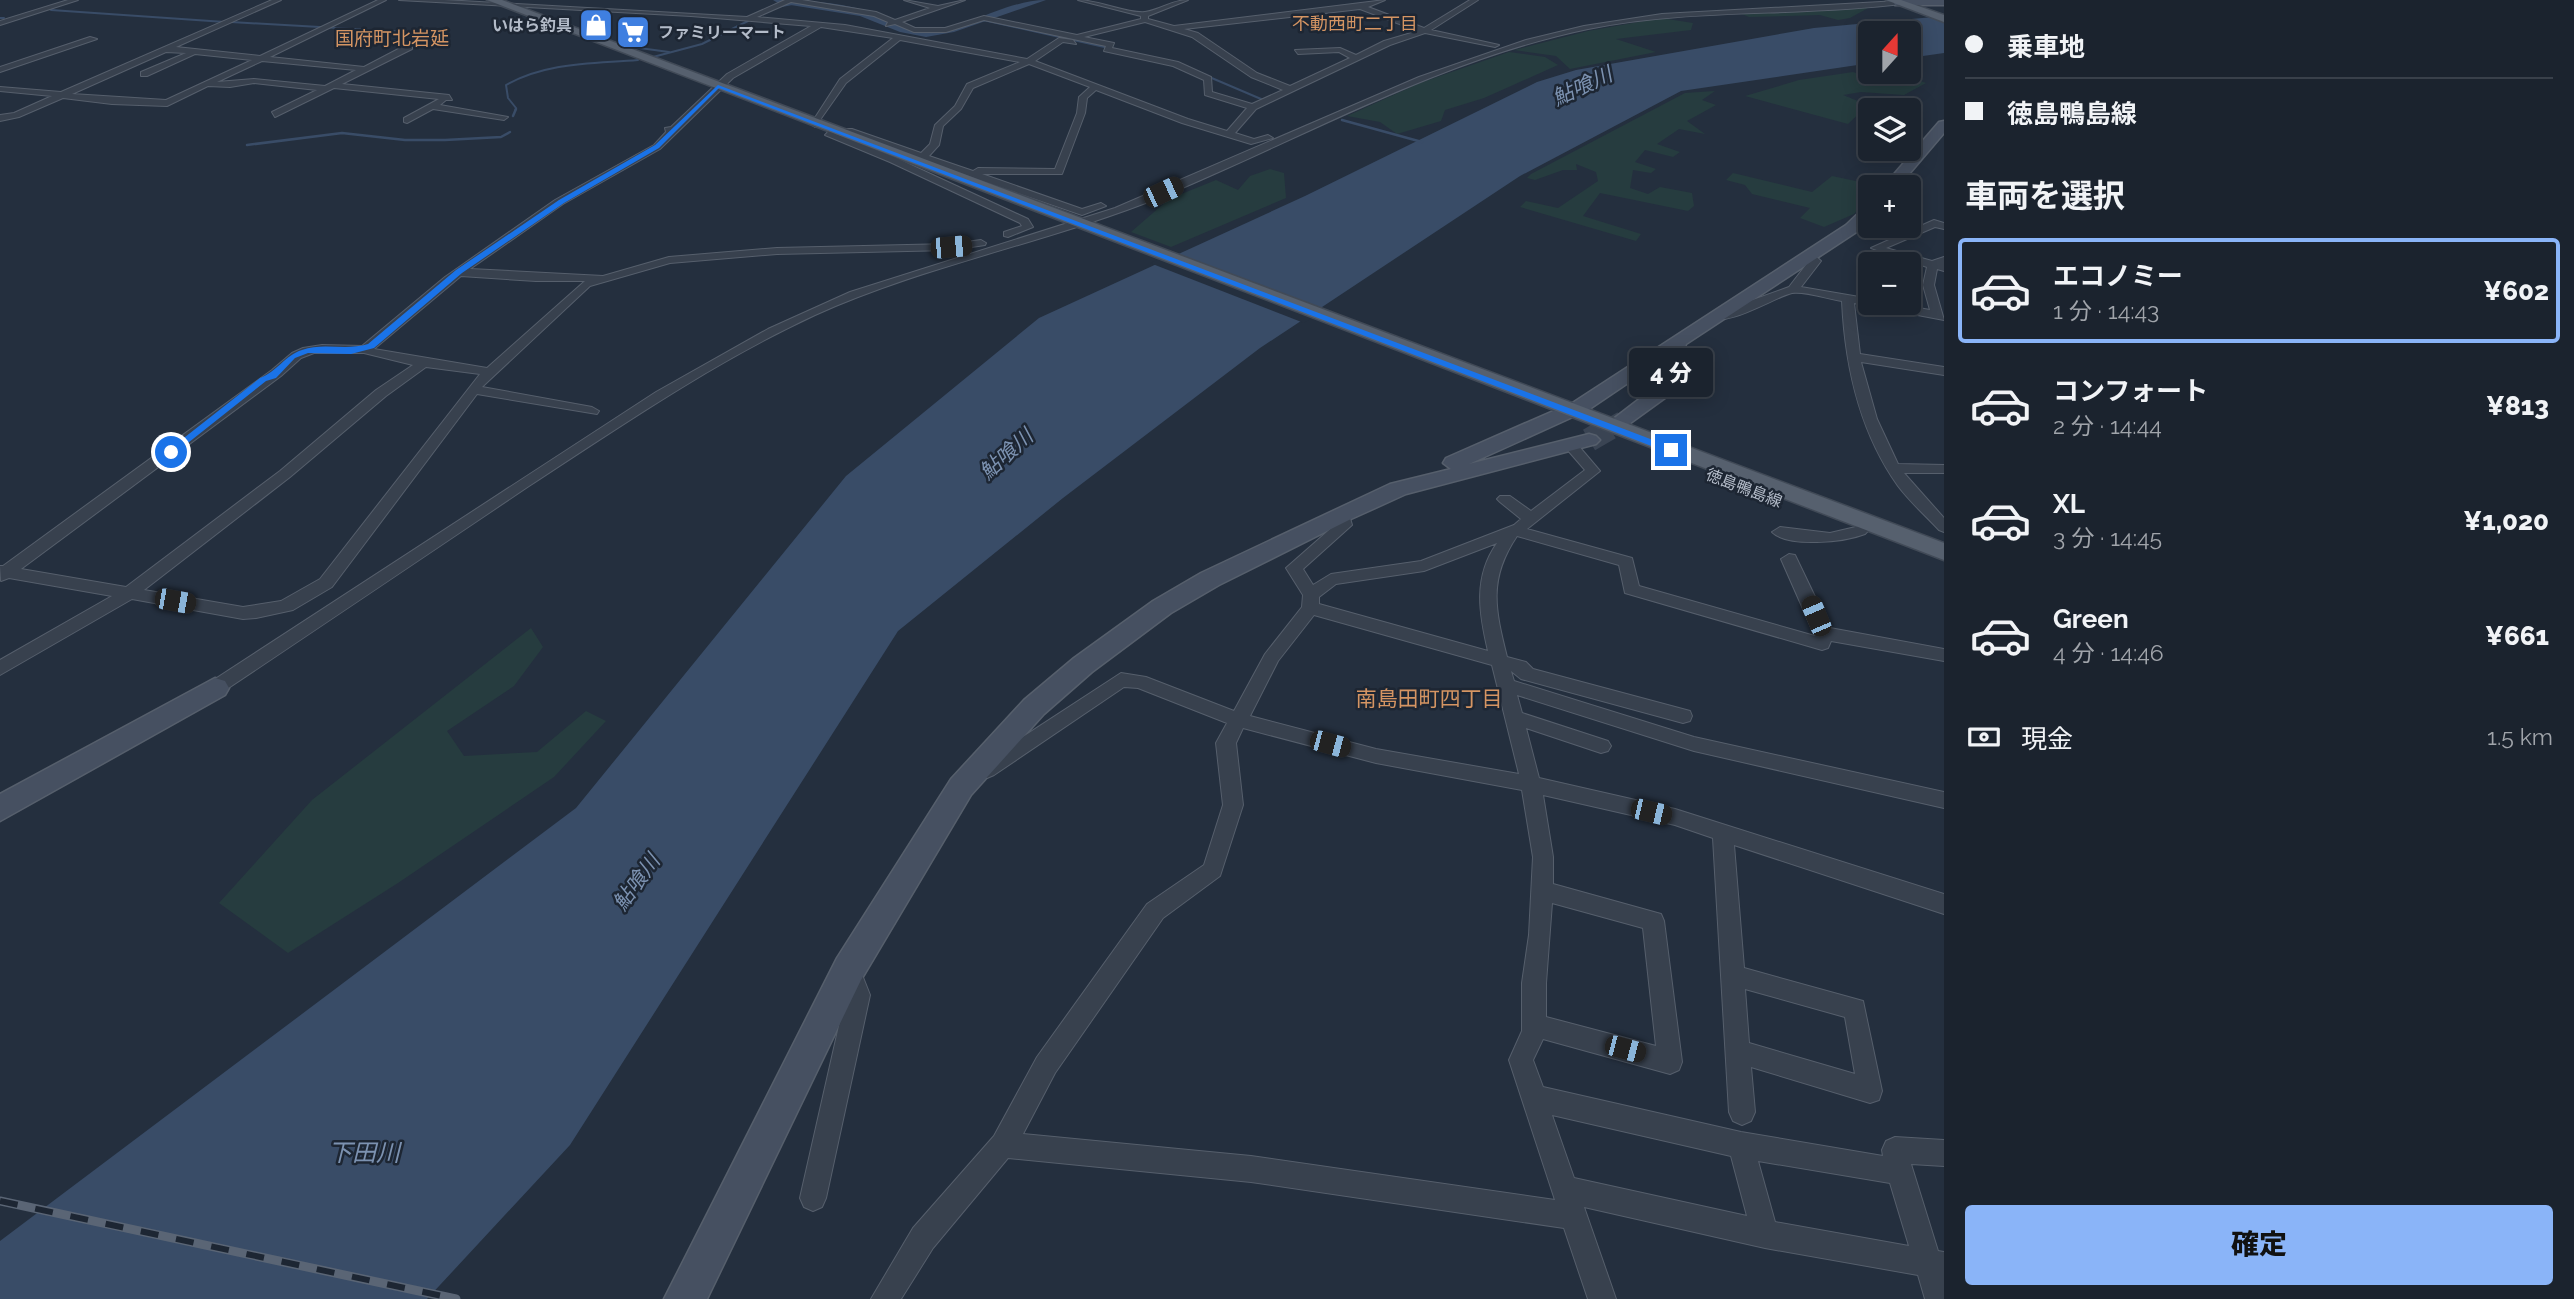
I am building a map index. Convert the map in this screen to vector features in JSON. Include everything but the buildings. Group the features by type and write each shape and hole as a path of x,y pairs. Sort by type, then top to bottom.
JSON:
{"main road":[{"name":"徳島鴨島線","path":"492,0 815,124 922,160 1078,226 1944,562"},
{"path":"1900,3 1944,19"},
{"name":"徳島鴨島線","path":"1559,413 1944,552"}],"street":[{"path":"0,21 16,19 75,0"},
{"path":"0,118 16,115 278,0"},
{"path":"0,89 111,101 167,103 383,0"},
{"path":"402,0 819,25 1029,61 1254,142 1305,127"},
{"path":"907,0 981,20 1175,64 1208,79 1208,93 1253,107"},
{"path":"868,32 962,0"},
{"path":"1081,0 1145,17 1195,35 1254,75 1289,89"},
{"path":"1163,192 1156,190 1082,212 922,160 934,145 939,125 958,107 970,86 1029,61 1067,38 1145,17 1185,0"},
{"path":"1341,0 1425,32 1495,45"},
{"path":"1176,28 1362,7 1382,0"},
{"path":"1229,134 1253,107 1387,43 1425,32 1475,0"},
{"path":"747,19 788,1 859,10 891,24 931,31 981,20"},
{"path":"0,809 215,688 656,396 811,313 914,272 1078,226 1163,192 1414,80 1526,41 1642,18 1760,5 1944,2"},
{"path":"1760,5 1871,5"},
{"path":"2,573 195,433 263,379 273,376 292,357 320,349 351,352 366,349 459,272 561,201 657,147 670,130 718,86 748,64 819,25"},
{"path":"815,124 843,81 899,37"},
{"path":"0,70 93,39"},
{"path":"275,114 320,94 328,87 409,47"},
{"path":"1298,52 1340,50 1355,57"},
{"path":"160,51 365,69"},
{"path":"144,74 193,53"},
{"path":"223,67 237,68"},
{"path":"204,84 230,85 254,81 449,98 407,120"},
{"path":"961,171 1059,172 1081,113 1083,97 1096,86"},
{"path":"178,88 193,90"},
{"path":"83,108 95,109 111,101"},
{"path":"434,107 504,117"},
{"path":"1901,175 1944,125"},
{"path":"2,573 243,613 273,612 302,599 326,583 473,389 586,284 648,264 683,259 851,248 976,244 1028,228 1024,222 941,182 830,135 834,131"},
{"path":"685,1299 849,969 961,787 1034,707 1083,665 1162,607 1210,579 1343,514 1559,413 1678,341 1858,222"},
{"path":"1944,226 1934,223 1876,248 1944,268"},
{"path":"1714,316 1730,314 1793,289 1815,261 1810,254"},
{"path":"1931,266 1944,258"},
{"path":"1931,266 1928,289 1941,315"},
{"path":"459,272 536,278 605,277"},
{"path":"1793,289 1941,315"},
{"path":"1848,300 1852,357 1879,443 1904,484 1944,527"},
{"path":"1622,420 1658,394 1663,387 1678,341"},
{"path":"366,349 372,353 424,363 491,372"},
{"path":"1852,357 1944,371"},
{"path":"0,669 40,643 130,593 285,474 381,393 424,363"},
{"path":"473,389 592,411"},
{"path":"1398,489 1580,444 1593,471 1522,525 1499,551 1489,573 1489,620 1531,785 1543,857 1534,979 1534,1032 1521,1060 1602,1299"},
{"path":"1895,468 1944,469"},
{"path":"1505,499 1522,525 1626,562 1631,589 1822,644 1824,634 1789,559"},
{"path":"1922,502 1944,505"},
{"path":"1343,514 1344,525 1294,568 1311,602 1363,621 1520,667 1527,674 1683,716"},
{"path":"885,1299 923,1238 1003,1145 1046,1065 1155,911 1213,870 1233,805 1226,743 1270,658 1311,602 1331,579 1424,566 1522,525"},
{"path":"1780,532 1822,539 1845,538 1860,531"},
{"path":"1824,634 1944,655"},
{"path":"961,787 1121,680 1140,682 1238,720 1376,756 1531,785 1675,817 1944,905"},
{"path":"1506,685 1694,744 1944,800"},
{"path":"1514,717 1601,746"},
{"path":"1723,833 1735,976 1742,1112"},
{"path":"1534,1025 1670,1062 1653,920 1542,891"},
{"path":"813,1198 858,995 849,969"},
{"path":"1735,976 1855,1009 1870,1091 1739,1052"},
{"path":"1534,1097 1741,1144 1900,1172"},
{"path":"1741,1144 1766,1234"},
{"path":"1003,1145 1251,1168 1573,1216"},
{"path":"1939,1299 1935,1264 1900,1172 1895,1150 1944,1153"},
{"path":"1564,1189 1766,1234 1935,1264"}],"green space":[{"path":"1870,7 1850,18 1838,20 1820,15 1749,17 1737,12"},
{"path":"1661,18 1693,23 1691,30 1616,39 1656,52 1570,69 1556,56 1514,50 1588,31"},
{"path":"1509,52 1545,57 1558,65 1484,98 1445,110 1441,121 1397,134 1380,122 1347,116 1420,83"},
{"path":"1853,72 1858,74 1858,84 1926,83 1904,95 1861,92 1843,95 1858,101 1858,114 1848,124 1745,96 1799,80"},
{"path":"1715,91 1702,100 1716,105 1687,121 1705,134 1679,129 1657,144 1680,152 1673,157 1645,150 1635,162 1656,169 1651,173 1633,170 1630,188 1648,194 1660,187 1692,193 1694,206 1688,211 1600,193 1583,216 1641,234 1636,241 1520,207 1526,201 1558,208 1598,181 1596,172 1576,164 1577,170 1563,170 1535,180 1527,178 1531,174 1685,93"},
{"path":"1270,169 1284,173 1286,198 1171,247 1131,232 1169,199 1216,180 1238,190 1250,176"},
{"path":"1733,173 1812,192 1832,176 1858,182 1858,210 1824,227 1800,218 1810,208 1752,194 1745,185 1726,180"},
{"path":"531,628 543,647 514,686 447,731 464,756 537,752 586,711 606,721 554,777 398,883 288,953 219,903 312,800"}],"water":[{"name":"下田川","path":"1944,16 1944,53 1922,56 1922,21 1890,21"},
{"name":"下田川","path":"1858,24 1858,65 1681,91 1520,176 1260,348 1063,498 898,631 570,1145 427,1299 0,1299 0,1241 576,808 846,476 1039,318 1305,196 1537,82 1576,70 1814,28"}],"pier":[{"path":"1172,253 1323,310 1304,323 1150,263"}],"waterway":[{"path":"778,0 862,13 904,30 926,33 950,30 1041,0"},
{"path":"777,7 797,3"},
{"path":"51,10 225,22"},
{"path":"983,20 1109,48"},
{"path":"653,57 702,44 748,21"},
{"path":"231,22 425,33"},
{"path":"625,46 669,52"},
{"path":"515,111 516,108 508,98 506,85 522,77 570,65 638,60"},
{"path":"1207,76 1261,99"},
{"path":"513,116 516,109"},
{"path":"1342,120 1422,142"},
{"path":"247,145 342,133 405,140 445,140 501,137 510,132"}],"tunnel":[{"path":"1610,427 1622,420"},
{"path":"1589,440 1613,426"}],"railway":[{"path":"0,1201 456,1299"}],"place":[{"name":"いはら釣具","path":"596,25"},
{"name":"ファミリーマート","path":"633,32"}],"district":[{"name":"不動西町二丁目","path":"1355,23"},
{"name":"国府町北岩延","path":"392,38"},
{"name":"南島田町四丁目","path":"1429,698"}],"route":[{"path":"171,452 263,379 273,376 292,357 320,349 351,352 371,346 449,279 561,201 657,147 718,86 1671,450"}],"water label":[{"name":"鮎喰川","path":"1582,86"},
{"name":"鮎喰川","path":"1006,454"},
{"name":"鮎喰川","path":"636,882"}]}
